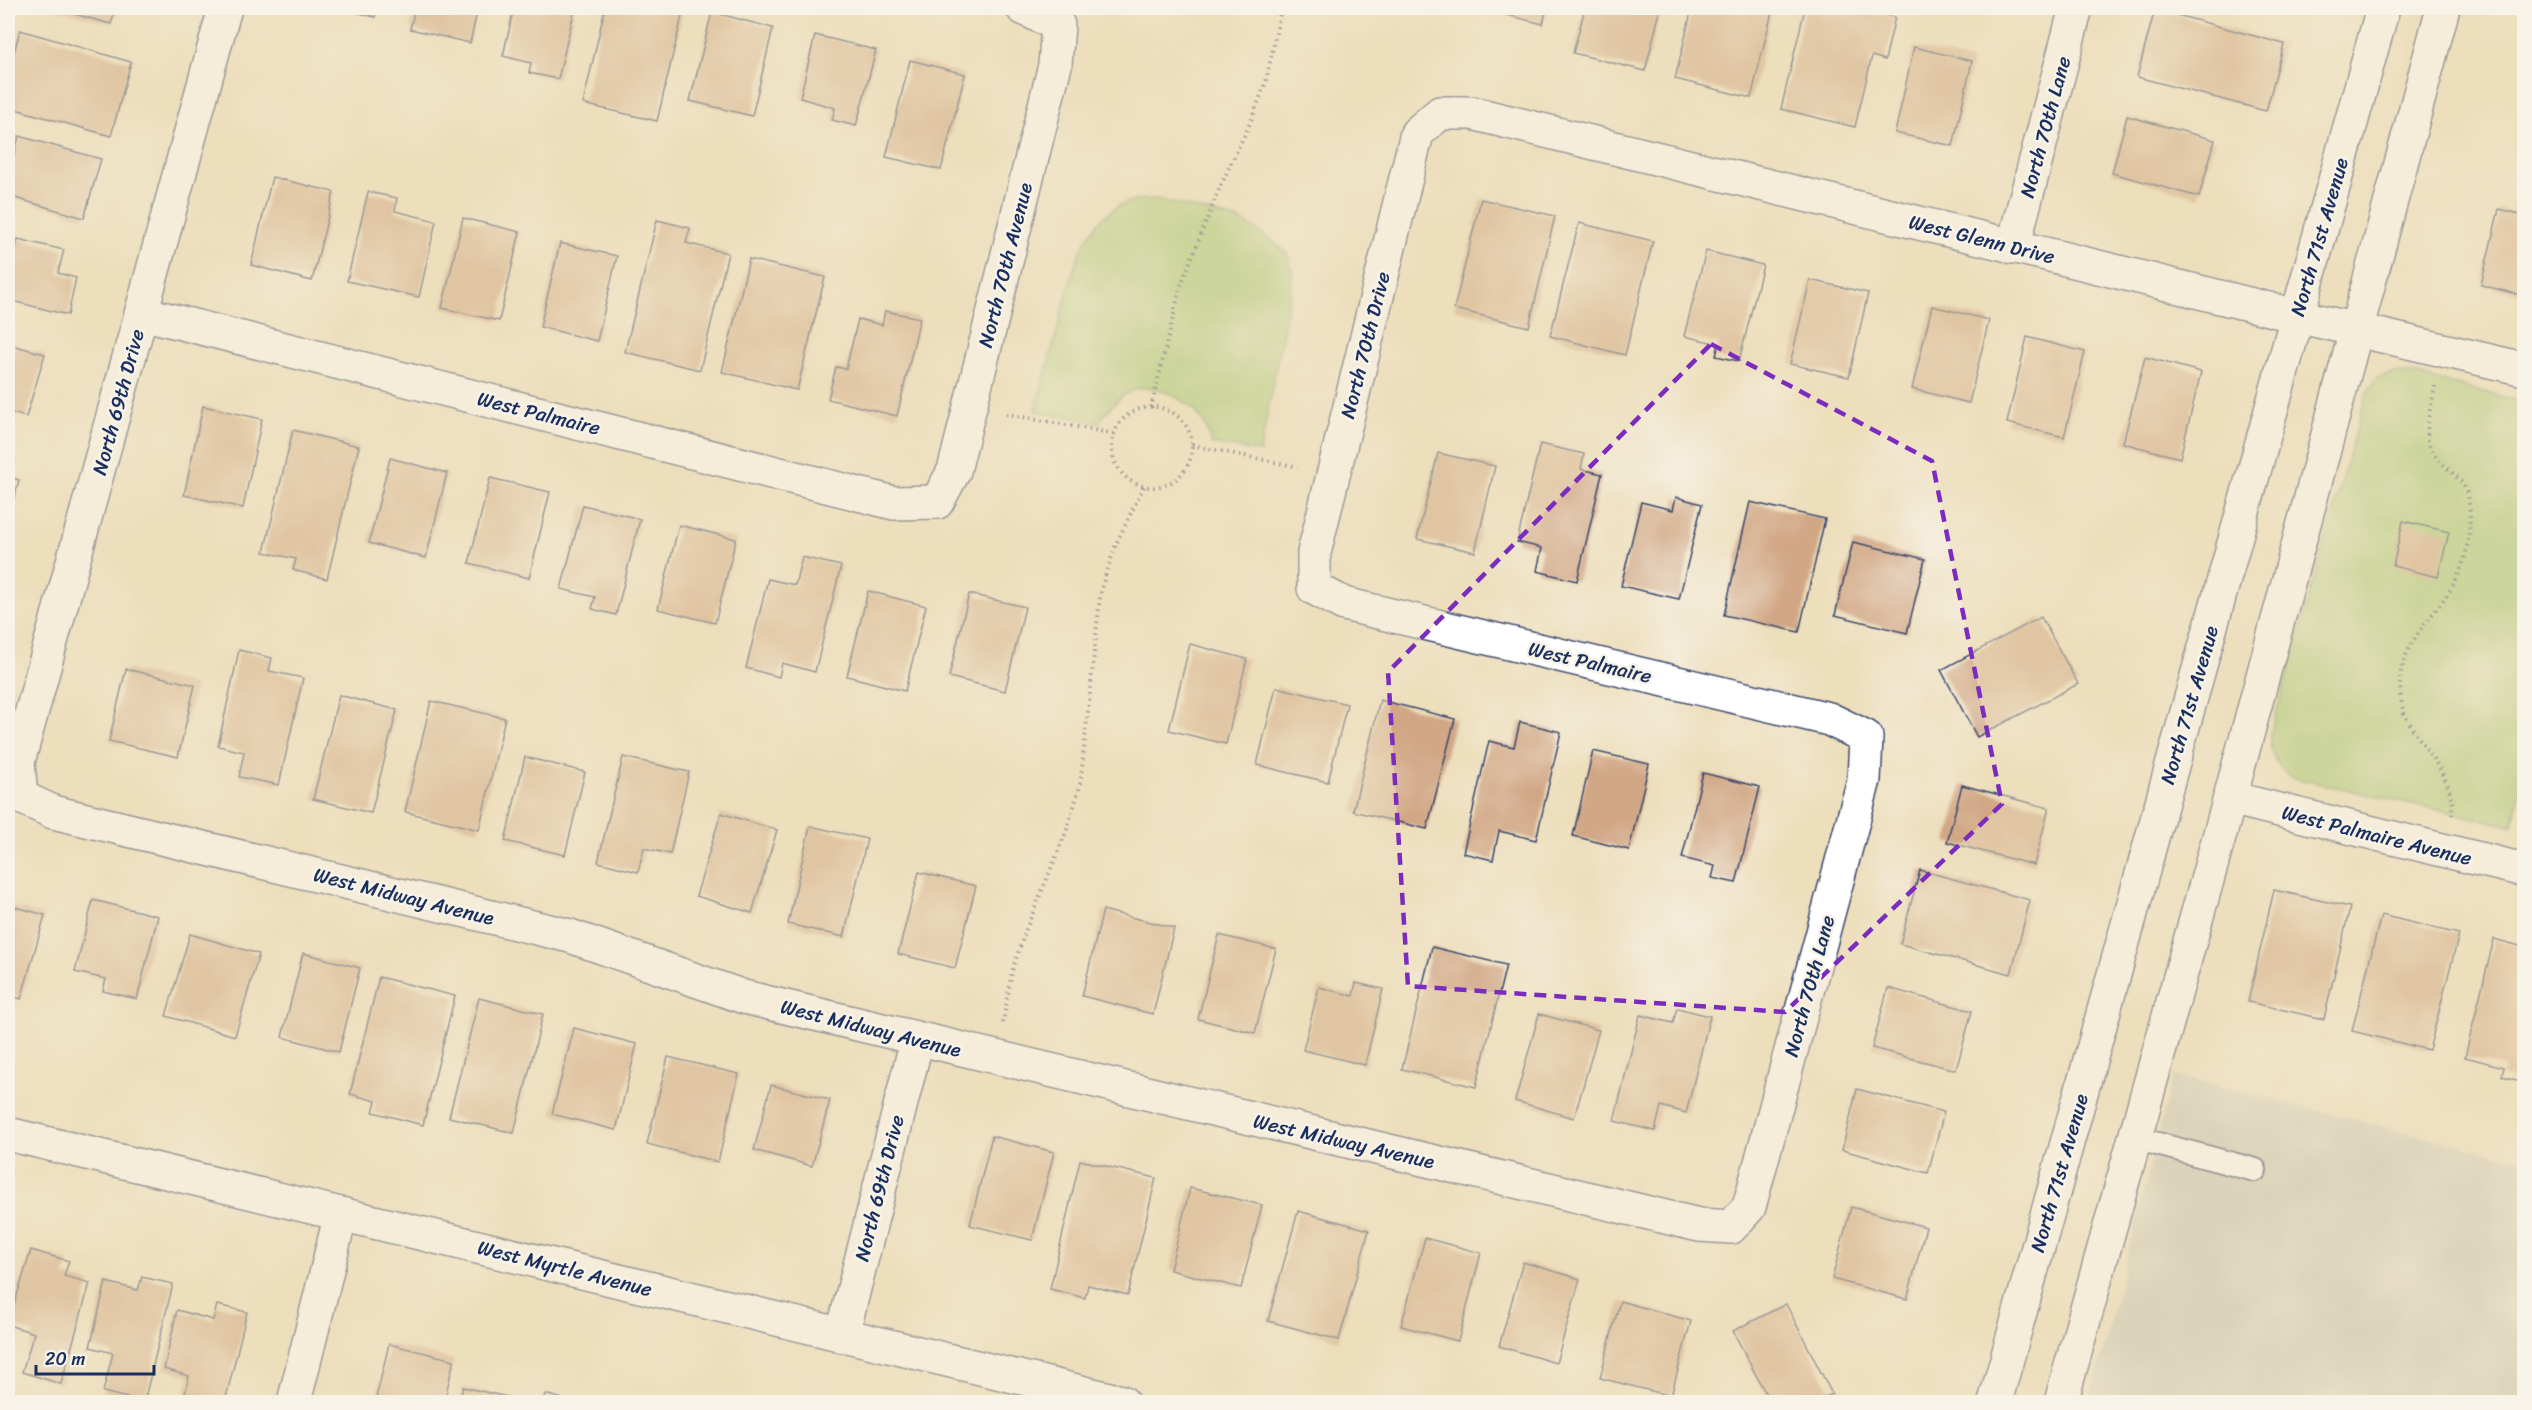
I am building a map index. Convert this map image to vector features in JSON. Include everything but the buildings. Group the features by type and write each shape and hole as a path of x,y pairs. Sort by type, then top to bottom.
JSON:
{"street":[{"name":"North 69th Drive","path":"21,797 18,762 225,8"},
{"name":"North 70th Avenue","path":"937,502 954,471 1055,65 1058,25 1023,8"},
{"name":"North 70th Lane","path":"2013,247 2076,8"},
{"name":"North 71st Avenue","path":"1995,1402 2383,8"},
{"path":"2061,1402 2230,798 2443,8"},
{"name":"West Glenn Drive","path":"1440,113 1472,113 2013,247 2524,369"},
{"name":"North 70th Drive","path":"1314,588 1314,553 1417,133 1440,113"},
{"name":"West Palmaire","path":"142,313 894,503 937,502"},
{"name":"West Palmaire","path":"1314,588 1344,604 1829,719 1866,737"},
{"name":"North 70th Lane","path":"1731,1227 1749,1207 1864,780 1866,737"},
{"name":"West Midway Avenue","path":"21,797 53,812 570,936 744,997 1699,1225 1731,1227"},
{"name":"West Palmaire Avenue","path":"2230,798 2524,870"},
{"name":"North 69th Drive","path":"842,1336 918,1040"},
{"name":"West Myrtle Avenue","path":"8,1134 1122,1402"},
{"path":"294,1402 342,1214"}],"lane":[{"path":"2135,1138 2255,1170"}],"path":[{"path":"1151,408 1181,285 1219,189 1251,121 1266,82 1281,8"},
{"path":"2446,350 2436,381 2428,423 2428,440 2433,454 2465,487 2469,510 2468,541 2446,598 2422,625 2407,656 2400,680 2403,711 2422,745 2442,772 2454,804 2448,852"},
{"path":"970,405 1114,434"},
{"path":"1151,408 1169,412 1183,422 1192,445 1191,457 1186,468 1168,484 1156,487 1144,486 1125,477 1118,469 1112,449 1114,434 1123,420 1141,409 1151,408"},
{"path":"1192,445 1334,474"},
{"path":"990,1057 1004,1019 1012,971 1066,832 1080,786 1101,589 1116,544 1144,486"}],"highlighted area":[{"path":"1711,344 1932,461 2002,804 1785,1012 1408,986 1388,672"}],"shaded area":[{"path":"2173,1075 2524,1161 2524,1402 2090,1402"}],"green space":[{"path":"1157,199 1239,220 1264,234 1287,253 1292,269 1292,284 1260,452 1211,444 1206,426 1197,412 1168,393 1152,388 1130,391 1114,403 1098,423 1035,411 1075,265 1088,236 1101,219 1118,206 1131,201"},
{"path":"2392,373 2410,373 2524,402 2524,776 2512,826 2290,777 2272,754 2270,735 2367,392 2377,378"}]}
